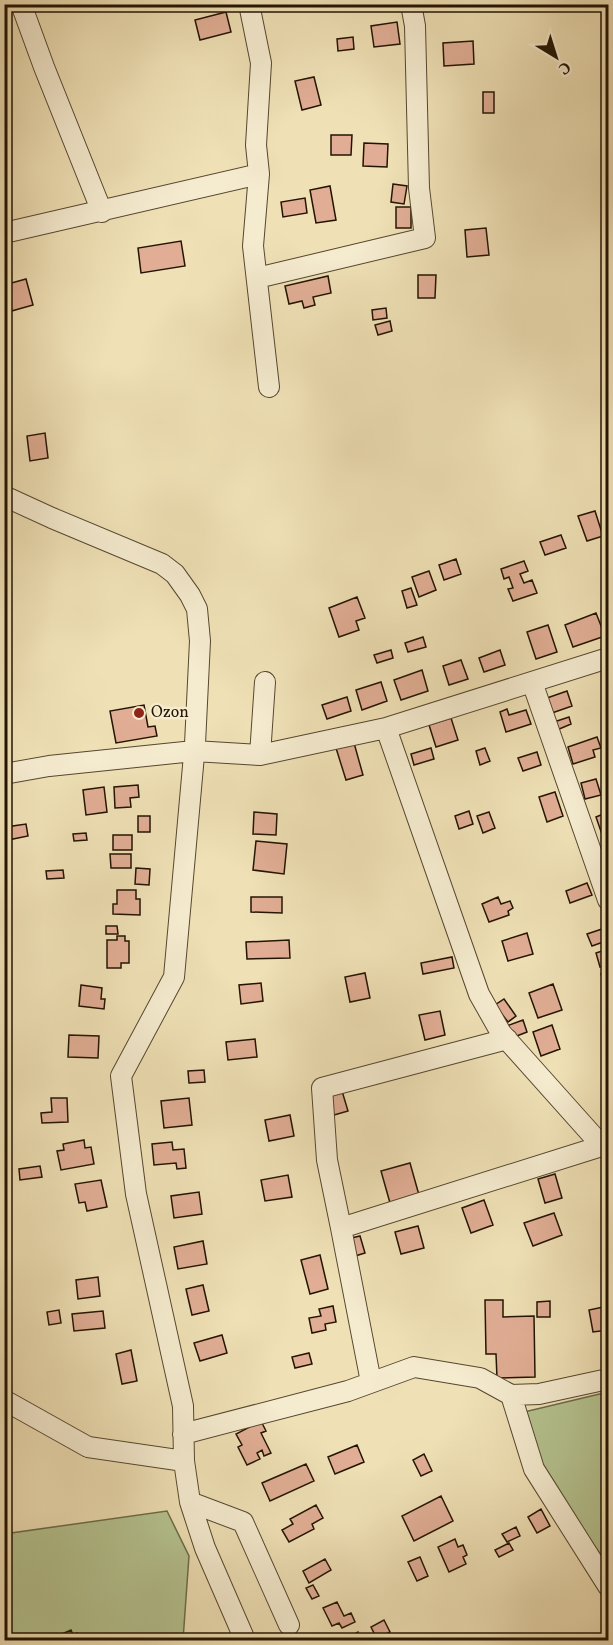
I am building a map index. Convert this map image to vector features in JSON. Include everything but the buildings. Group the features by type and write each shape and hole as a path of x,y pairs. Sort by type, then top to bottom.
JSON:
{"street":[{"path":"21,4 102,212"},
{"path":"249,4 261,63 256,145 259,174 253,246 269,387"},
{"path":"257,278 425,238 419,188 415,26 411,4"},
{"path":"4,233 259,174"},
{"path":"4,496 162,564 175,574 197,609 200,642 194,751 174,977 121,1076 136,1194 183,1406 184,1461 190,1502 205,1548 246,1641"},
{"path":"4,774 49,766 194,751 260,755 386,728 609,658"},
{"path":"260,755 265,682"},
{"path":"532,682 609,900"},
{"path":"342,1228 605,1145 501,1033 479,994 386,728"},
{"path":"371,1382 327,1160 322,1088 507,1039"},
{"path":"183,1434 348,1391 414,1367 480,1378 511,1395 538,1394 609,1379"},
{"path":"511,1395 534,1469 609,1586"},
{"path":"4,1400 88,1447 184,1461"},
{"path":"190,1502 243,1522 289,1625"}],"green space":[{"path":"608,1392 608,1564 573,1518 540,1460 524,1412"},
{"path":"167,1511 189,1556 183,1640 5,1640 4,1534"}],"place":[{"name":"Ozon","path":"139,713"}]}
